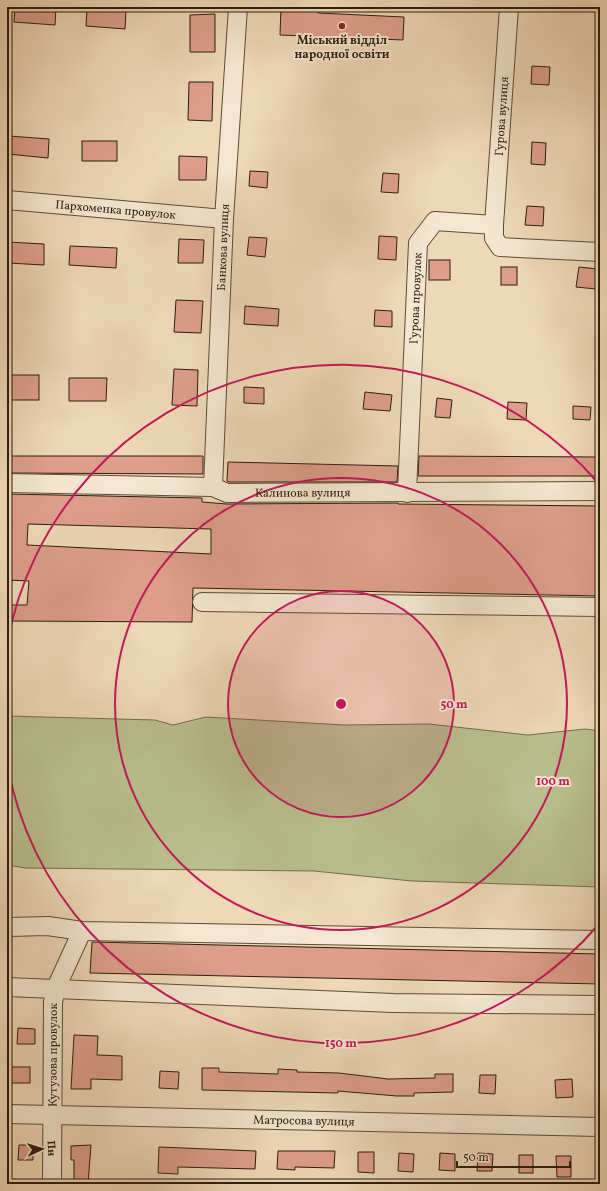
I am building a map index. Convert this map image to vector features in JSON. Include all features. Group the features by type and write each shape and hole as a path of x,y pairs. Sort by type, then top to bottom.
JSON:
{"street":[{"name":"Банкова вулиця","path":"212,487 224,219 238,7"},
{"name":"Гурова вулиця","path":"494,226 509,7"},
{"name":"Пархоменка провулок","path":"7,200 224,219"},
{"name":"Гурова провулок","path":"407,493 418,243 435,221 494,226"},
{"path":"494,226 494,238 500,247 600,252"},
{"name":"Калинова вулиця","path":"7,483 212,487 227,493 600,491"},
{"path":"202,602 600,607"},
{"path":"7,927 48,926 82,931 600,940"},
{"name":"Кутузова провулок","path":"52,1184 53,1002 56,988 82,931"},
{"path":"7,987 393,1003 600,1005"},
{"name":"Матросова вулиця","path":"7,1114 600,1127"}],"green space":[{"path":"7,716 155,720 173,725 206,717 344,725 429,724 528,735 585,729 600,731 600,887 412,881 314,871 25,868 7,865"}],"building":[{"path":"15,7 56,7 55,25 14,22"},
{"name":"Міський відділ народної освіти","path":"281,7 318,7 318,13 404,17 403,40 280,35"},
{"path":"87,9 126,11 125,29 86,26"},
{"path":"215,14 215,52 190,52 190,15"},
{"path":"532,66 550,67 549,85 531,84"},
{"path":"189,82 213,82 212,121 188,120"},
{"path":"9,136 49,139 48,158 8,154"},
{"path":"82,141 117,141 117,161 82,161"},
{"path":"532,142 546,143 545,165 531,164"},
{"path":"179,156 207,157 206,180 179,180"},
{"path":"250,171 268,172 267,188 249,186"},
{"path":"383,173 399,174 398,193 381,192"},
{"path":"527,206 544,207 543,226 525,225"},
{"path":"379,236 397,237 396,260 378,259"},
{"path":"249,237 267,238 265,257 247,255"},
{"path":"179,239 204,240 203,263 178,263"},
{"path":"7,242 44,244 44,265 7,263"},
{"path":"70,246 117,248 116,268 69,265"},
{"path":"429,260 450,260 450,280 429,280"},
{"path":"501,267 517,267 517,285 501,285"},
{"path":"579,267 598,269 596,289 576,287"},
{"path":"176,300 203,301 201,333 174,332"},
{"path":"245,306 279,309 278,326 244,324"},
{"path":"375,310 392,311 392,327 374,326"},
{"path":"174,369 198,370 197,406 172,405"},
{"path":"7,375 39,375 39,400 7,400"},
{"path":"69,378 107,378 106,401 69,401"},
{"path":"244,387 264,388 264,404 244,403"},
{"path":"365,392 392,395 390,411 363,409"},
{"path":"437,398 452,400 450,418 435,417"},
{"path":"508,402 527,403 526,420 507,419"},
{"path":"573,406 591,407 590,420 573,419"},
{"path":"7,456 203,456 203,474 7,473"},
{"path":"419,456 600,457 600,476 418,476"},
{"path":"228,462 398,466 397,482 229,482 227,481"},
{"path":"7,494 202,498 202,502 227,504 398,503 600,506 600,596 193,588 192,622 7,621 7,605 27,605 29,581 7,580","holes":["28,524 211,529 211,554 27,545"]},
{"path":"92,942 600,954 600,984 90,973"},
{"path":"18,1028 35,1029 35,1044 17,1044"},
{"path":"74,1035 98,1036 97,1055 122,1056 122,1080 91,1079 91,1089 71,1089"},
{"path":"11,1067 30,1067 30,1083 11,1083"},
{"path":"202,1068 219,1068 219,1072 278,1074 278,1069 297,1070 297,1072 339,1073 388,1079 435,1078 435,1074 453,1074 453,1092 414,1093 414,1096 397,1096 338,1091 338,1093 202,1090"},
{"path":"160,1071 179,1072 178,1089 159,1088"},
{"path":"480,1075 496,1075 495,1094 479,1093"},
{"path":"572,1079 573,1097 556,1098 555,1080"},
{"path":"19,1145 33,1145 33,1160 18,1160"},
{"path":"91,1145 88,1184 74,1184 74,1160 71,1160 71,1146"},
{"path":"159,1147 256,1151 255,1169 178,1167 178,1174 158,1173"},
{"path":"278,1151 335,1151 334,1168 295,1167 295,1170 277,1169"},
{"path":"358,1152 374,1152 374,1173 358,1172"},
{"path":"399,1153 414,1154 413,1172 398,1171"},
{"path":"440,1153 455,1154 455,1171 439,1170"},
{"path":"478,1153 493,1154 492,1171 477,1171"},
{"path":"519,1155 533,1155 533,1173 519,1173"},
{"path":"556,1156 571,1156 571,1177 557,1177"}],"place":[{"name":"Міський відділ народної освіти","path":"342,26"}]}
